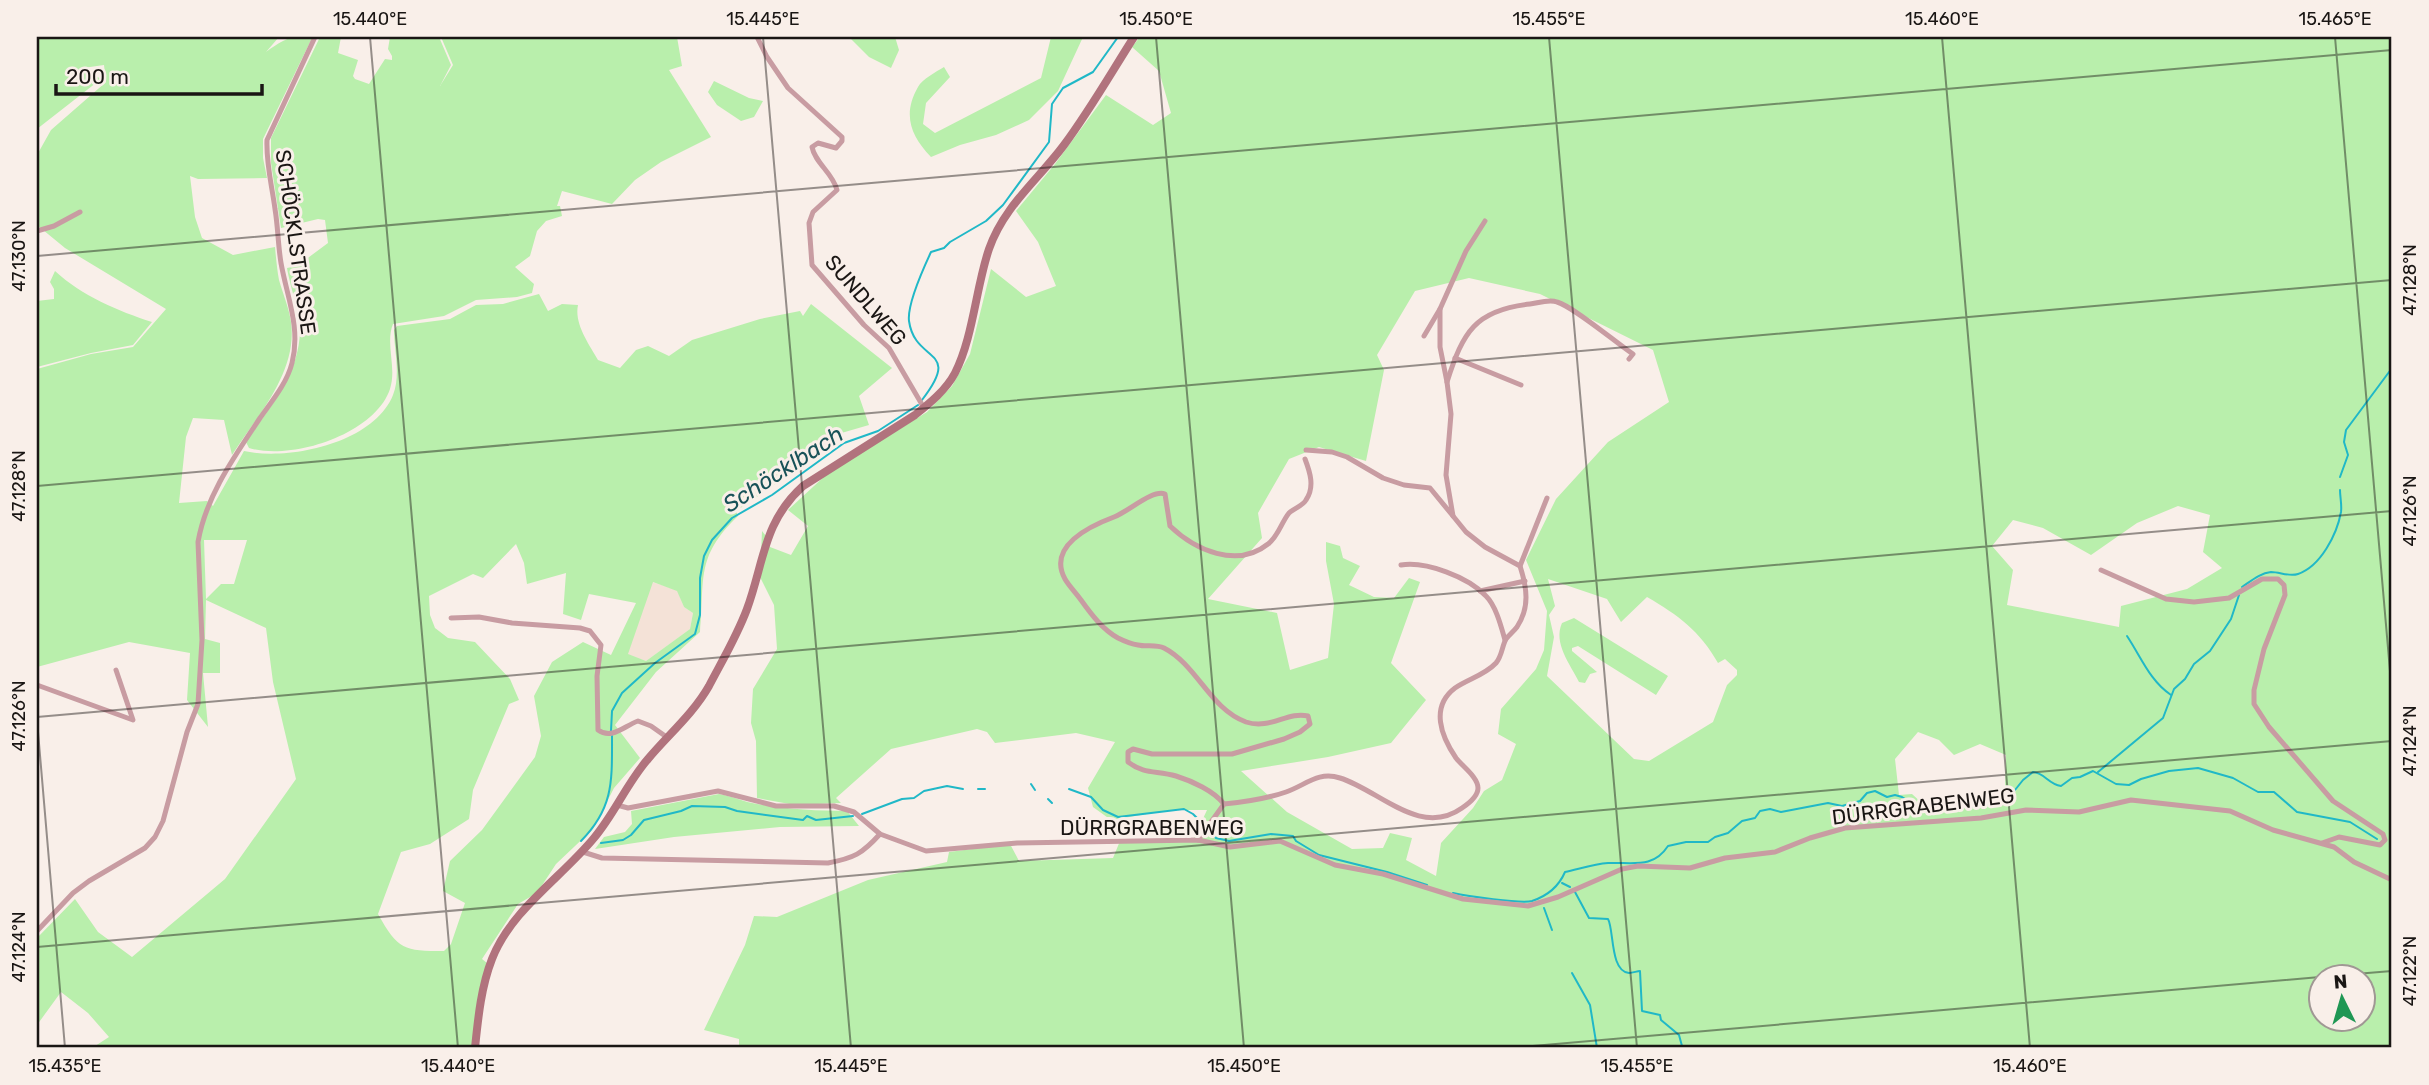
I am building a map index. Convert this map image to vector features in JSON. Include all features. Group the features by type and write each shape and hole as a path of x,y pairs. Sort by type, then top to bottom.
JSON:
{"main road":[{"path":"475,1048 485,983 502,940 520,916 583,852 640,768 701,701 746,612 768,533 789,498 820,474 924,408 947,384 961,359 983,270 998,227 1008,210 1063,147 1100,94 1134,37"}],"street":[{"name":"SCHÖCKLSTRASSE","path":"37,931 89,881 145,848 155,837 163,821 187,732 198,704 202,662 198,542 202,523 216,489 240,448 283,385 295,349 296,330 280,259 266,158 267,140 315,37"},
{"name":"SUNDLWEG","path":"757,37 788,88 842,137 836,148 818,143 812,147 814,155 825,167 837,190 813,212 809,223 812,265 864,325 888,348 924,408"},
{"path":"37,231 54,226 80,212"},
{"path":"1424,336 1440,309 1466,250 1485,221"},
{"path":"1447,382 1465,335 1476,324 1492,313 1513,306 1551,301 1558,302 1633,354 1629,359"},
{"path":"1440,309 1440,347 1451,414 1446,475 1453,516"},
{"path":"1455,358 1521,385"},
{"path":"1306,450 1339,454 1383,478 1404,485 1430,488 1466,531 1485,547 1520,566"},
{"path":"1224,804 1217,796 1174,775 1139,770 1128,762 1128,752 1133,749 1152,754 1232,754 1259,748 1300,732 1310,724 1308,716 1297,715 1255,725 1243,721 1221,705 1178,658 1165,648 1137,645 1111,634 1086,607 1064,577 1062,564 1065,550 1076,536 1127,512 1153,493 1161,492 1165,494 1167,501 1170,526 1202,550 1219,555 1258,551 1271,543 1292,510 1306,502 1312,484 1306,459"},
{"path":"1198,840 1224,804 1254,801 1288,792 1317,776 1340,778 1403,811 1424,817 1438,818 1458,811 1475,796 1478,786 1456,757 1438,722 1440,708 1454,689 1496,663 1505,640 1523,616 1526,602 1525,581 1520,566 1547,498"},
{"path":"1401,565 1415,563 1430,566 1467,581 1487,597 1505,640"},
{"path":"2101,570 2166,599 2194,602 2229,598 2262,579 2278,579 2284,585 2285,595 2256,677 2254,704 2269,727 2333,801 2383,834 2385,841 2380,845 2339,837 2322,843"},
{"path":"1480,591 1525,581"},
{"path":"451,618 480,617 590,631 601,645 597,676 598,730 612,734 638,721 668,738"},
{"path":"37,685 133,720 116,670"},
{"name":"DÜRRGRABENWEG","path":"617,804 628,808 700,793 726,791 776,806 834,806 847,809 880,834 926,852 1017,843 1198,840 1230,847 1280,841 1344,867 1383,874 1463,899 1519,906 1544,902 1629,867 1690,868 1725,858 1775,852 1845,828 1981,818 2026,810 2079,812 2131,800 2230,811 2273,830 2334,847 2354,862 2392,880"},
{"path":"583,852 602,858 828,863 854,858 867,849 880,834"}],"shaded area":[{"path":"652,582 677,590 684,607 693,613 690,629 646,661 627,655"}],"green space":[{"path":"37,37 279,37 266,52 288,39 312,38 263,139 267,178 198,179 190,176 195,217 202,238 233,255 275,247 279,280 291,322 292,340 282,376 274,393 232,455 224,420 193,418 186,437 179,503 207,501 213,506 244,451 284,453 306,450 328,445 368,425 383,412 393,395 397,371 394,330 397,326 450,319 476,305 503,304 539,294 548,311 562,304 578,305 580,327 598,360 620,368 636,350 648,346 669,356 692,340 760,319 800,311 803,316 811,304 892,368 859,396 869,425 838,434 828,440 777,483 736,511 738,516 715,544 705,570 700,632 656,672 615,725 640,758 614,788 593,829 556,864 537,893 518,904 482,959 487,963 473,1048 92,1048 109,1037 88,1013 61,992 37,1025 37,938 75,899 98,932 132,957 225,879 296,779 273,682 266,628 206,600 205,639 220,643 220,673 203,673 208,727 187,700 190,653 129,642 37,667 37,369 91,354 133,347 166,309 65,248 37,225 37,155 51,130 106,82 104,65 83,68 101,79 37,129","holes":["204,540 247,540 234,584 221,584 206,599","516,544 524,563 527,584 566,573 563,614 581,620 589,594 636,603 611,655 583,642 552,662 534,696 541,736 535,757 482,830 450,861 443,891 465,903 451,944 444,951 411,949 397,942 378,914 401,852 430,844 469,819 473,790 509,704 519,700 510,679 475,642 448,638 435,628 430,615 429,596 473,574 483,578","653,582 677,591 684,607 693,613 690,629 646,661 628,654"]},
{"path":"320,37 341,37 338,53 358,60 353,76 369,84 385,59 392,60 388,49 390,37 439,37 451,65 440,86 453,65 441,37 677,37 682,66 669,70 711,137 661,162 635,180 612,204 562,191 557,206 560,206 562,216 546,221 537,231 530,256 515,267 534,284 532,293 517,297 476,300 444,316 393,324 390,340 390,389 381,405 368,419 350,431 309,447 267,451 249,448 246,442 289,376 298,347 300,324 287,268 297,266 328,243 325,220 318,219 281,228 271,163 271,138"},
{"path":"849,37 895,37 899,50 891,68 869,57"},
{"path":"1051,37 1083,37 1058,91 1029,120 996,135 931,157 918,141 910,116 913,97 923,81 944,67 950,77 926,103 923,124 935,133 1041,78"},
{"path":"1140,37 2392,37 2392,1048 739,1048 739,1039 704,1030 745,945 754,916 777,917 868,880 947,862 949,852 1010,844 1019,861 1113,858 1120,841 1194,838 1207,810 1171,810 1111,820 1093,807 1088,788 1115,742 1076,733 995,743 987,732 977,729 891,749 836,798 841,803 795,805 757,798 756,741 751,723 753,689 777,649 774,605 760,577 762,531 769,540 770,547 791,555 808,526 788,510 827,474 927,412 952,386 970,354 991,269 1026,297 1056,286 1038,242 1016,211 1106,95 1153,125 1171,113 1159,71 1132,47","holes":["1469,278 1540,294 1653,350 1669,402 1608,442 1556,499 1526,560 1547,611 1544,650 1536,669 1501,709 1498,734 1516,744 1502,780 1484,791 1473,808 1441,843 1436,876 1406,860 1412,838 1390,833 1383,848 1352,849 1287,812 1241,771 1328,757 1391,743 1426,700 1391,663 1420,582 1409,578 1394,598 1374,597 1349,585 1360,566 1343,558 1340,546 1326,542 1326,561 1334,604 1328,658 1290,670 1277,613 1208,599 1262,538 1258,513 1289,459 1319,447 1366,461 1384,370 1377,355 1415,291","2178,506 2210,515 2203,552 2222,568 2187,589 2121,606 2119,627 2007,605 2013,570 1992,546 2013,520 2043,528 2091,555 2137,523","1548,579 1607,599 1621,622 1647,597 1678,617 1704,642 1718,663 1725,659 1737,670 1737,675 1727,685 1713,722 1649,761 1634,759 1547,676 1554,637 1549,615 1555,606","1918,732 1939,740 1954,755 1980,744 2006,755 2005,789 1923,804 1912,794 1899,795 1895,759"]},
{"path":"714,81 749,98 763,101 754,117 741,121 717,105 708,92"},
{"path":"55,271 101,302 152,322 133,345 37,367 37,301 54,299 54,289 50,282"},
{"path":"1574,618 1668,676 1656,695 1578,646 1572,648 1572,651 1597,672 1590,674 1585,683 1579,682 1564,653 1560,638 1562,623"},
{"path":"719,794 768,806 847,811 859,826 780,827 674,837 595,849 604,837 625,832 632,824 631,811"}],"waterway":[{"name":"Schöcklbach","path":"922,400 938,371 937,363 913,335 909,314 931,252 944,248 986,221 1003,205 1049,142 1052,104 1063,88 1093,72 1118,37"},
{"path":"2340,477 2348,455 2344,442 2346,430 2392,368"},
{"name":"Schöcklbach","path":"611,731 612,711 622,693 655,663 695,634 700,615 700,578 704,556 712,540 732,518 772,495 844,443 878,431 918,405"},
{"path":"2242,587 2263,574 2271,572 2295,575 2314,564 2327,548 2336,530 2341,512 2340,490"},
{"path":"2098,772 2163,718 2174,689 2185,679 2194,664 2210,651 2231,619 2239,595"},
{"path":"2127,636 2152,676 2171,695"},
{"name":"Schöcklbach","path":"581,841 600,817 609,793 612,736"},
{"path":"1453,893 1506,901 1532,901 1552,890 1565,872 1603,864 1649,861 1668,846 1686,842 1708,842 1728,833 1742,821 1755,818 1760,811 1770,809 1781,812 1828,803 1842,806 1860,801 1867,793 1875,791 1887,797 1902,797 1921,809 1959,804 1970,807 1986,805 2015,790 2033,772 2061,786 2072,778 2093,771 2116,784 2129,785 2169,771 2198,768 2233,778 2258,792 2274,792 2297,812 2350,822 2377,839"},
{"path":"1031,784 1035,790"},
{"path":"862,814 902,799 914,798 924,791 947,786 963,789"},
{"path":"978,789 985,789"},
{"path":"1069,789 1091,797 1103,810 1118,817 1184,809 1202,823"},
{"path":"1048,799 1052,803"},
{"path":"601,843 623,840 644,820 692,806 725,807 803,820 807,816 816,820 853,816"},
{"path":"1208,830 1216,838 1229,841 1271,834 1293,836 1296,841 1319,855 1427,885"},
{"path":"1562,883 1570,887"},
{"path":"1575,892 1589,918 1608,919 1616,958 1623,971 1640,971 1642,1011 1660,1015 1661,1020 1679,1035 1682,1046 1690,1048"},
{"path":"1544,908 1552,930"},
{"path":"1572,973 1590,1005 1597,1048"}]}
